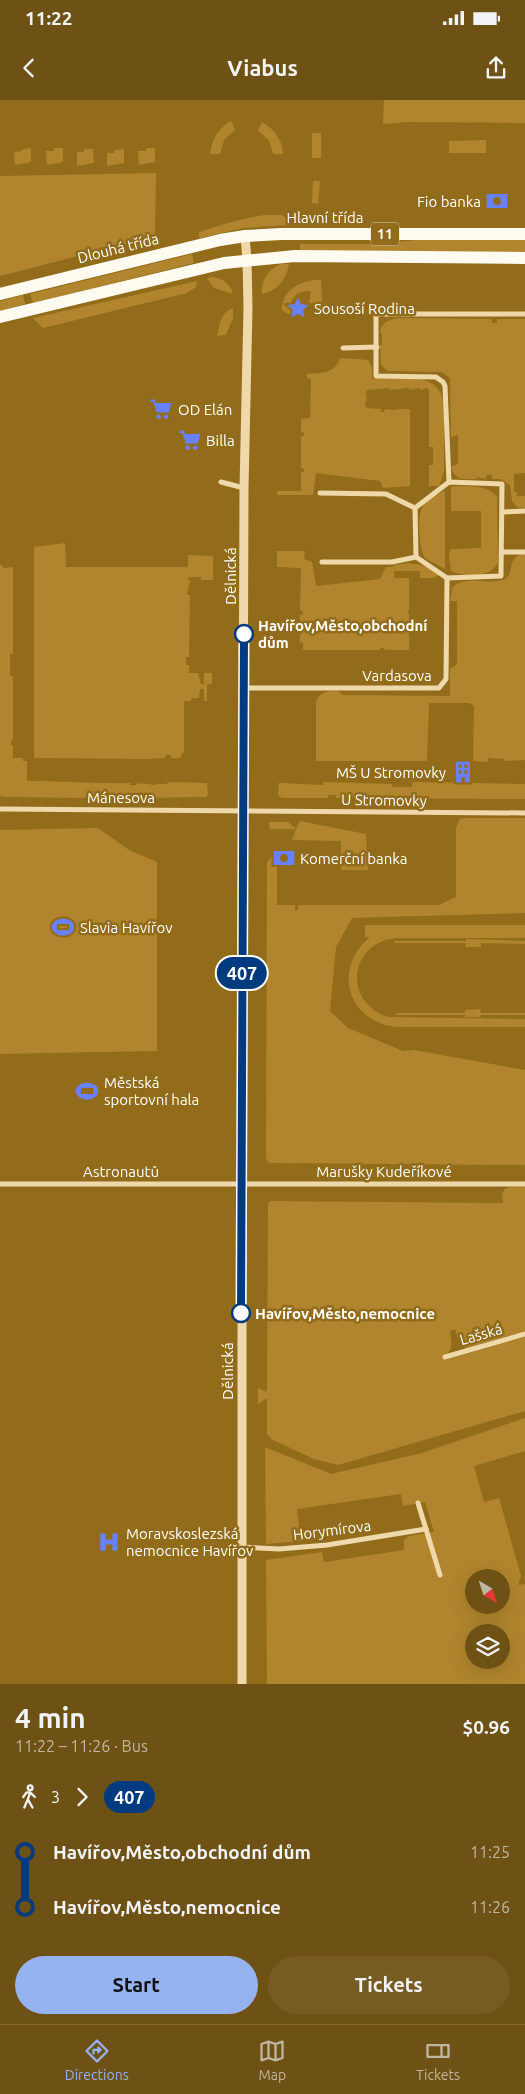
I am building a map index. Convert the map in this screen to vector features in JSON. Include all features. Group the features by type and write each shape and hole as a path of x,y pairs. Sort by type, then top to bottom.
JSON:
{"main road":[{"name":"Hlavní třída","path":"244,236 281,234 525,234"},
{"name":"Dlouhá třída","path":"0,294 220,240 244,236"},
{"name":"11","path":"0,317 224,263 247,260 294,256 525,258"}],"street":[{"name":"Dělnická","path":"242,1684 243,688 244,488 248,392 247,260 244,236"},
{"path":"449,482 447,390 443,382 436,378 376,376 376,314 525,314"},
{"path":"343,348 376,347"},
{"path":"221,482 244,488"},
{"path":"322,562 392,562 416,557 448,578 502,576 502,484 449,482 414,508"},
{"path":"320,493 386,494 414,508"},
{"path":"414,508 416,557"},
{"path":"502,512 525,511"},
{"path":"502,552 525,552"},
{"name":"Vardasova","path":"243,688 439,688 446,679 448,578"},
{"name":"Mánesova","path":"0,809 243,810"},
{"name":"U Stromovky","path":"243,810 525,814"},
{"name":"Marušky Kudeříkové","path":"242,1183 525,1184"},
{"name":"Astronautů","path":"0,1184 242,1183"},
{"name":"Lašská","path":"444,1358 525,1334"},
{"path":"418,1503 440,1575"},
{"name":"Horymírova","path":"241,1547 279,1549 327,1545 426,1529"}],"shaded area":[{"path":"384,100 525,100 525,123 408,122 383,124"},
{"path":"231,121 235,130 224,140 220,154 210,154 216,135"},
{"path":"262,122 277,135 283,154 273,154 269,140 258,131"},
{"path":"312,133 321,133 321,158 312,158"},
{"path":"486,140 486,153 449,153 449,141"},
{"path":"31,148 31,162 15,165 14,152"},
{"path":"54,148 63,148 63,162 47,165 46,151 54,151"},
{"path":"146,148 155,148 155,162 139,165 138,151 146,151"},
{"path":"84,149 93,149 94,163 77,166 77,152 84,152"},
{"path":"124,149 124,163 107,166 107,153 114,153 115,150"},
{"path":"156,173 155,236 0,276 0,176"},
{"path":"313,181 320,181 318,204 312,203"},
{"path":"266,215 281,215 288,219 289,225 244,228 199,238 199,232 240,220"},
{"path":"416,240 525,240 525,252 300,251 300,244 376,244"},
{"path":"192,254 194,263 33,303 30,294"},
{"path":"280,264 289,264 286,275 277,287 262,294 266,276"},
{"path":"212,277 226,282 233,294 214,288 207,278"},
{"path":"321,280 322,302 309,304 311,291 304,292 294,297 291,307 297,310 304,309 304,313 288,314 282,310 285,296 289,291 308,281"},
{"path":"197,281 196,287 187,293 43,328 33,318"},
{"path":"23,295 25,304 0,311 0,301"},
{"path":"233,308 233,318 226,335 217,336 223,316"},
{"path":"398,318 492,319 492,323 497,323 497,319 525,319 525,473 514,474 514,492 517,492 517,496 525,496 525,508 517,507 512,501 510,485 501,479 492,479 492,475 486,475 486,479 477,477 477,479 465,479 458,477 453,472 451,467 458,464 458,435 451,437 450,378 442,372 388,371 381,365 380,345 382,345 382,333 380,333 382,326 386,322"},
{"path":"340,358 368,360 372,367 372,379 417,378 435,386 441,394 444,405 444,472 439,486 429,486 429,465 433,465 433,447 429,447 429,390 427,388 420,390 420,388 409,390 409,388 390,390 388,388 367,390 365,405 367,408 381,409 381,412 384,412 385,409 410,409 410,486 383,488 380,481 316,473 313,495 277,495 277,491 301,491 301,472 304,472 304,469 301,468 301,436 304,436 304,433 301,432 301,419 310,418 311,379 307,378 307,374 327,372 335,367"},
{"path":"451,487 483,488 497,497 498,562 490,571 478,575 451,571 449,554 451,549 481,548 481,511 451,511"},
{"path":"444,491 445,569 425,558 421,548 419,526 420,513 424,505"},
{"path":"65,543 66,567 188,567 188,555 213,556 213,580 201,580 201,577 188,577 188,580 190,580 187,595 190,595 189,657 186,657 186,665 189,665 189,673 198,673 201,684 204,684 204,673 212,673 212,683 207,685 207,701 204,701 204,689 200,689 199,698 191,698 191,701 184,701 184,753 182,753 181,758 171,758 171,755 166,755 165,758 148,759 34,758 34,547"},
{"path":"277,551 305,551 304,559 312,562 316,586 380,579 386,567 400,564 423,566 439,575 433,578 420,578 420,571 394,571 394,578 409,578 409,611 407,613 409,614 409,650 385,650 380,648 380,650 303,650 303,643 300,642 300,615 303,615 303,611 300,610 301,568 277,567"},
{"path":"525,553 525,760 505,761 504,759 488,758 488,762 473,761 474,706 469,703 429,703 427,761 316,761 316,703 319,696 324,693 338,691 343,695 450,696 450,669 457,664 457,601 450,601 453,587 458,583 470,581 490,582 502,580 509,575 515,558"},
{"path":"0,565 3,568 13,567 13,654 10,654 10,676 13,676 13,739 11,740 11,745 13,745 13,758 23,758 23,761 27,761 27,781 130,783 130,785 136,785 137,783 156,785 158,782 158,784 167,784 168,782 207,783 208,794 206,797 146,798 146,795 143,798 87,798 87,795 85,798 0,796"},
{"path":"323,782 392,784 392,787 412,787 413,782 525,784 525,799 336,798 336,795 328,795 328,798 282,798 278,795 279,783 323,785"},
{"path":"525,818 525,913 352,918 336,947 330,1011 348,1028 403,1051 414,1050 525,1070 525,1165 269,1163 266,1158 267,862 272,856 277,856 277,905 295,905 295,910 298,910 298,905 439,905 456,897 456,828 460,819"},
{"path":"300,821 366,834 368,870 341,870 341,841 292,840"},
{"path":"269,822 288,822 296,829 270,829"},
{"name":"Slavia Havířov","path":"98,828 129,850 157,862 157,1051 0,1054 0,830"},
{"path":"365,925 525,925 525,938 397,938 381,942 369,950 361,961 357,973 358,986 363,999 373,1009 388,1017 525,1019 525,1027 396,1027 379,1023 366,1015 356,1004 350,992 349,978 351,964 358,950 370,937 365,937"},
{"path":"466,939 525,941 525,944 481,943 481,947 466,947 465,943 394,943 394,941 466,941"},
{"path":"480,1009 481,1013 525,1013 525,1015 465,1017 465,1015 396,1015 397,1013 465,1013 465,1010"},
{"path":"525,1187 525,1331 466,1348 460,1342 455,1329 450,1331 450,1351 444,1355 446,1360 525,1337 525,1411 338,1465 314,1459 271,1439 267,1434 267,1398 258,1404 258,1388 267,1392 268,1204 270,1201 503,1203 502,1193 506,1188"},
{"path":"525,1418 525,1451 474,1466 484,1502 499,1498 521,1576 518,1585 525,1584 525,1684 267,1684 266,1560 322,1552 324,1562 404,1550 404,1540 409,1536 434,1532 425,1502 403,1506 401,1494 297,1509 301,1541 266,1544 265,1447 331,1474 422,1453"}],"bus line":[{"name":"407","path":"241,1313 244,634"}],"place":[{"name":"Fio banka","path":"497,201"},
{"name":"Sousoší Rodina","path":"298,308"},
{"name":"OD Elán","path":"161,409"},
{"name":"Billa","path":"190,440"},
{"name":"Havířov,Město,obchodní dům","path":"244,634"},
{"name":"MŠ U Stromovky","path":"463,772"},
{"name":"Komerční banka","path":"284,858"},
{"name":"Slavia Havířov","path":"63,927"},
{"name":"Městská sportovní hala","path":"87,1091"},
{"name":"Havířov,Město,nemocnice","path":"241,1313"},
{"name":"Moravskoslezská nemocnice Havířov","path":"109,1542"}]}
